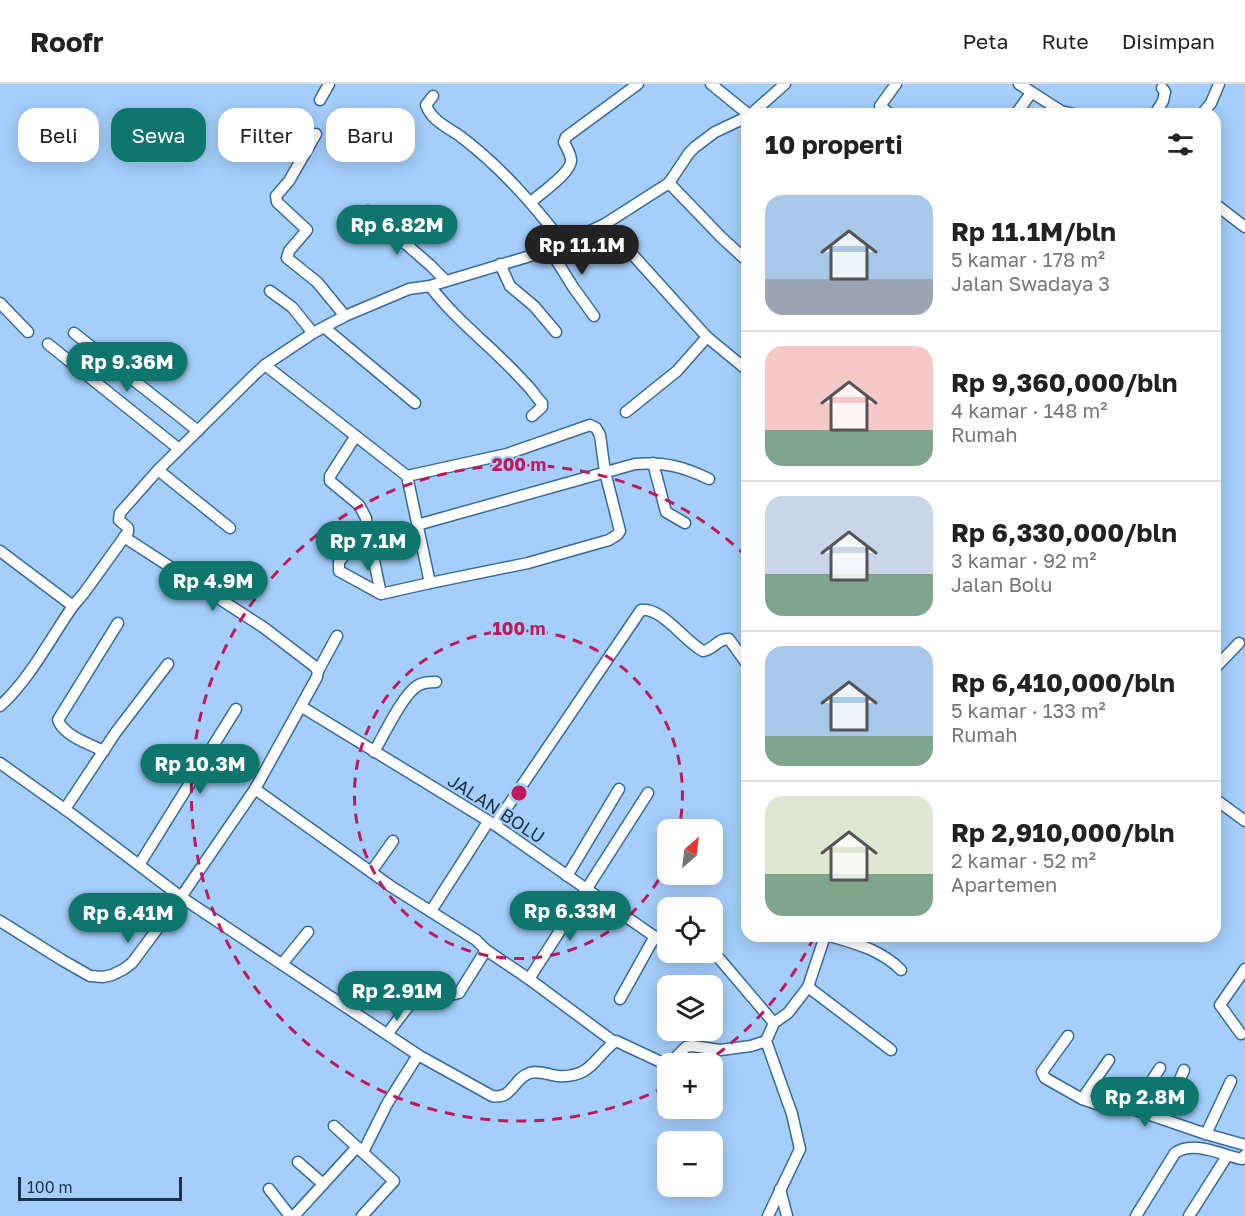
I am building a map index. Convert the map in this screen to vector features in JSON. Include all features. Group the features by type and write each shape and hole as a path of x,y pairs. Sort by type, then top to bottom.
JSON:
{"street":[{"path":"320,100 329,84"},
{"path":"531,202 566,172 571,164 572,158 564,142 566,137 638,84"},
{"path":"711,84 741,108"},
{"path":"757,108 785,84"},
{"path":"882,108 880,106 896,84"},
{"path":"1019,84 1054,108"},
{"path":"1207,108 1220,84"},
{"path":"1158,108 1165,96 1162,88"},
{"path":"1020,108 1031,93"},
{"path":"433,96 426,105 435,120 484,154 531,202 564,244"},
{"path":"0,706 29,672 73,606 124,537 128,530 118,519 120,513 158,470 265,366 313,333 345,316 409,289 430,286 550,250 605,224 669,183 695,147 716,132 741,119"},
{"path":"316,134 289,181 276,196 277,202 307,230 289,251 287,258 317,282 345,316"},
{"path":"669,183 741,255"},
{"path":"1221,210 1245,227"},
{"path":"368,211 446,281"},
{"path":"605,224 707,337 741,365"},
{"path":"550,250 594,316"},
{"path":"500,264 510,286 534,306 556,332"},
{"path":"430,286 445,305 525,382 542,403 542,407 532,416"},
{"path":"270,291 292,307 313,333"},
{"path":"0,303 28,332"},
{"path":"325,328 415,403"},
{"path":"74,333 198,431"},
{"path":"626,412 677,371 707,337"},
{"path":"48,344 179,449"},
{"path":"265,366 407,476 430,583"},
{"path":"368,526 339,562 338,567 339,571 350,578 381,594 528,563 609,540 620,531 605,472 600,435 591,425 507,453 407,476"},
{"path":"355,437 330,476 330,481 363,509 381,594"},
{"path":"653,463 666,512 685,523"},
{"path":"417,525 635,464 669,464 709,479"},
{"path":"158,470 230,528"},
{"path":"124,537 263,627 318,671"},
{"path":"0,551 73,606"},
{"path":"431,911 641,610 649,609 703,651 707,651 722,640 729,639 741,656"},
{"path":"104,751 71,734 61,726 58,720 118,623"},
{"path":"0,921 90,976 112,975 132,963 181,897 255,789 302,707 337,636"},
{"path":"1221,662 1239,643"},
{"path":"65,809 168,664"},
{"path":"374,752 414,689 419,684 436,682"},
{"name":"JALAN BOLU","path":"302,707 491,824 657,940"},
{"path":"140,865 236,709"},
{"path":"0,763 181,897 418,1055 492,1096 498,1097 510,1092 522,1076 535,1071 557,1076 581,1072 596,1062 614,1042"},
{"path":"255,789 370,872 476,940 486,950 530,979 614,1042 663,1063 671,1062 686,1047 720,1050 751,1046 766,1041"},
{"path":"567,876 619,789"},
{"path":"530,979 648,793"},
{"path":"1221,803 1245,820"},
{"path":"370,872 393,841"},
{"path":"282,964 308,932"},
{"path":"620,999 654,938"},
{"path":"768,1216 800,1149 800,1142 766,1041 774,1023 788,1013 808,987 823,942"},
{"path":"849,942 875,950 902,970"},
{"path":"388,1033 426,983 451,995 459,993 486,950"},
{"path":"723,963 774,1023"},
{"path":"1241,1034 1220,1005 1245,969"},
{"path":"808,987 891,1050"},
{"path":"1068,1036 1044,1069 1043,1076 1082,1100 1112,1109 1133,1109 1245,1145"},
{"path":"269,1188 292,1216 360,1150 418,1055"},
{"path":"1082,1100 1109,1060"},
{"path":"1133,1109 1160,1068"},
{"path":"1163,1119 1184,1070"},
{"path":"1206,1134 1231,1081"},
{"path":"334,1126 394,1181 362,1216"},
{"path":"1136,1216 1175,1153 1180,1149 1195,1147 1242,1159 1245,1155"},
{"path":"1189,1216 1227,1156"},
{"path":"298,1162 323,1184"},
{"path":"780,1188 787,1216"}]}
